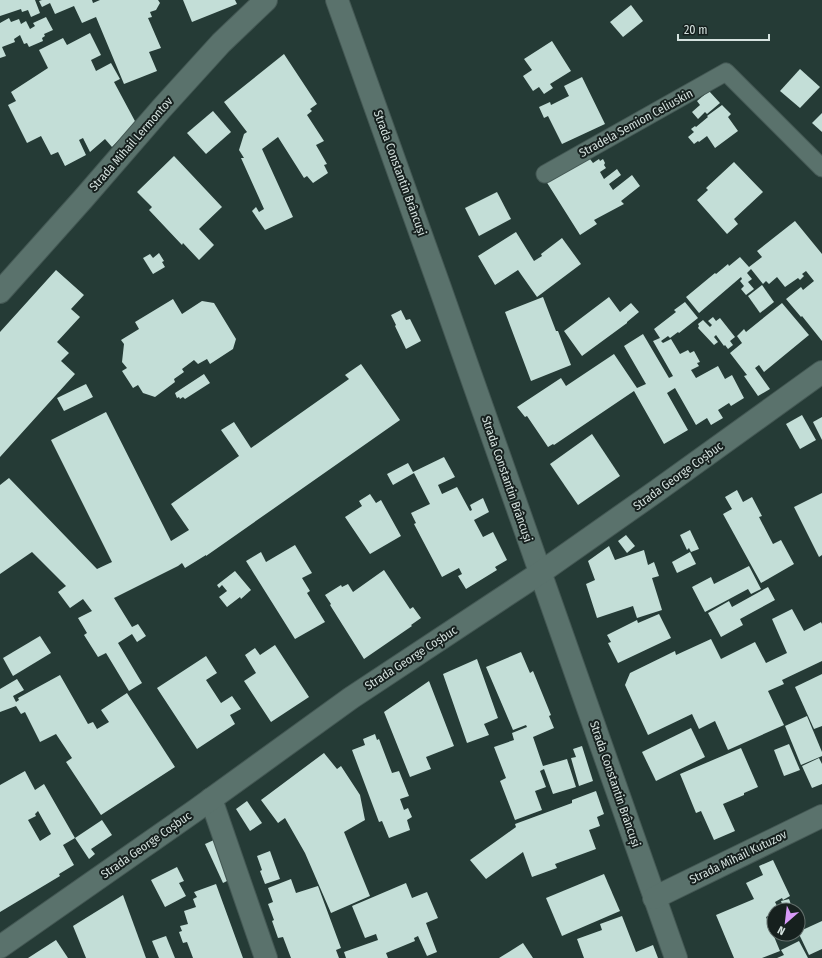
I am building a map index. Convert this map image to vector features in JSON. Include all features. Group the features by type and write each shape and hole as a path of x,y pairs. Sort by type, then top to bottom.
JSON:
{"street":[{"name":"Strada Mihail Lermontov","path":"0,292 161,109 221,44 266,0"},
{"name":"Strada Constantin Brâncuși","path":"337,0 676,958"},
{"name":"Strada George Coșbuc","path":"0,947 211,799 351,698 540,573 822,372"},
{"path":"211,799 266,958"},
{"name":"Strada Mihail Kutuzov","path":"654,898 822,816"}],"lane":[{"name":"Stradela Semion Celiuskin","path":"545,174 726,72 822,168"}],"building":[{"path":"0,0 35,0 40,13 31,17 28,10 22,12 21,9 0,16"},
{"path":"92,0 93,3 100,0 158,0 160,3 156,10 150,12 152,17 148,18 161,48 149,52 157,71 124,84 96,17 82,23 74,6 55,14 50,3 42,7 39,1"},
{"path":"183,0 235,0 237,4 192,22"},
{"path":"631,5 643,21 623,37 610,22"},
{"path":"46,17 53,30 44,34 45,36 42,38 43,41 29,47 27,43 24,44 20,35 14,39 15,42 2,47 6,56 0,58 0,23 9,18 11,22 19,19 21,24 26,21 30,29 35,26 33,23"},
{"path":"90,33 101,55 91,60 96,71 111,63 120,79 114,82 136,123 112,147 105,139 90,152 83,138 79,140 86,155 65,166 58,152 51,155 41,136 27,143 8,105 16,101 11,92 48,68 39,50 63,38 67,45"},
{"path":"552,41 571,71 550,84 553,88 544,94 539,87 533,91 523,76 532,70 524,59"},
{"path":"284,54 317,104 310,109 312,111 307,115 324,141 316,145 327,164 324,165 328,173 313,183 307,176 304,178 278,137 262,149 293,217 265,230 252,211 256,207 259,212 264,209 241,158 244,158 239,150 244,134 247,132 224,102"},
{"path":"800,69 820,87 800,108 780,91"},
{"path":"582,77 605,124 562,144 548,116 544,118 539,107 550,102 551,105 569,96 564,86"},
{"path":"709,91 720,103 707,114 705,112 698,119 692,112 700,105 697,101"},
{"path":"722,105 731,114 728,117 738,131 715,148 707,136 694,144 688,137 694,132 691,129 695,126 696,127 708,117 707,116"},
{"path":"213,111 231,132 206,154 187,133"},
{"path":"822,113 822,132 812,123"},
{"path":"587,155 593,163 599,159 600,161 603,159 606,168 600,172 604,179 617,169 621,175 609,184 613,190 632,175 640,186 621,201 624,204 594,220 597,224 580,235 539,170"},
{"path":"174,156 222,207 199,229 214,245 199,260 183,243 182,245 149,210 152,207 137,192"},
{"path":"734,162 763,192 734,219 738,224 727,234 697,200 708,190 706,188"},
{"path":"497,192 511,219 479,236 465,208"},
{"path":"795,221 822,254 822,341 786,299 801,287 803,290 814,281 806,271 802,274 804,276 800,280 798,278 785,287 777,277 769,284 766,281 763,284 751,269 747,273 752,279 748,282 754,289 746,295 741,289 744,286 740,281 742,279 741,277 699,313 686,297 715,273 716,274 728,264 729,266 740,257 749,267 762,257 757,251"},
{"path":"516,232 534,261 542,256 541,254 562,238 581,264 537,297 518,270 495,285 478,256"},
{"path":"159,253 164,261 162,262 165,267 153,274 143,258 150,254 153,258"},
{"path":"56,270 84,295 71,309 80,317 57,342 69,353 61,361 75,374 0,457 0,332"},
{"path":"762,285 774,302 760,313 748,296"},
{"path":"543,297 571,365 531,381 505,312"},
{"path":"609,297 620,312 631,303 639,312 627,323 582,356 564,331"},
{"path":"173,299 182,314 202,301 214,303 236,339 233,349 210,364 207,359 198,364 194,360 182,369 184,372 174,379 175,382 155,397 143,393 138,385 133,388 122,371 127,368 122,362 124,344 121,340 139,329 135,322"},
{"path":"685,302 698,318 679,333 678,332 670,338 668,336 661,341 663,343 671,339 680,354 688,350 690,353 694,351 700,362 697,363 699,366 691,370 696,378 718,366 725,379 732,375 744,398 731,406 729,403 718,410 723,418 711,425 707,418 696,425 675,388 667,393 688,430 664,444 634,391 554,445 553,444 548,447 527,416 525,417 517,407 561,378 566,386 614,354 637,388 646,384 624,346 643,334 669,378 673,376 653,341 660,338 654,329 676,312 674,310"},
{"path":"782,303 809,335 764,372 759,365 755,368 770,389 758,396 744,376 747,375 730,353 742,343 737,336 744,329 746,332"},
{"path":"401,310 406,320 410,319 421,341 406,349 391,315"},
{"path":"713,317 716,321 720,318 735,337 730,341 733,345 728,349 716,335 714,337 718,342 714,345 698,328 698,324 703,320 710,327 712,325 708,321"},
{"path":"361,364 400,420 206,556 185,568 182,563 114,598 132,627 138,624 146,636 137,642 132,634 118,643 142,683 129,691 106,653 98,657 84,635 87,633 78,618 92,611 83,599 70,608 58,592 66,586 32,552 0,574 0,485 9,478 97,569 112,562 51,440 106,412 171,541 189,530 171,504 239,456 221,430 234,422 251,448 349,379 345,375"},
{"path":"204,374 210,383 185,399 183,397 180,399 179,397 177,398 175,393"},
{"path":"86,384 93,397 64,411 57,398"},
{"path":"802,415 816,440 800,449 786,424"},
{"path":"822,417 822,440 813,422"},
{"path":"592,434 620,476 578,505 550,464"},
{"path":"444,457 455,477 438,485 442,494 457,487 470,511 472,510 470,505 483,498 489,512 474,520 483,537 493,532 507,560 495,567 497,570 466,589 458,576 462,574 459,568 442,577 414,524 416,523 411,513 430,504 414,473 393,485 387,474 408,463 413,472"},
{"path":"737,490 743,502 752,497 762,516 759,517 773,544 781,540 794,564 761,583 723,514 732,509 725,497"},
{"path":"822,493 822,555 819,557 794,507"},
{"path":"370,494 376,503 381,500 401,536 370,554 345,517 362,506 359,501"},
{"path":"690,530 699,549 691,552 689,548 687,550 680,535"},
{"path":"626,535 635,546 627,553 618,541"},
{"path":"295,545 312,573 302,578 310,591 307,593 325,622 295,639 246,561 261,552 266,562"},
{"path":"609,546 615,560 644,550 648,565 654,562 659,576 652,578 662,610 637,618 633,606 597,618 586,584 595,580 588,561"},
{"path":"690,552 696,564 677,573 672,562"},
{"path":"749,566 761,589 751,594 748,589 705,612 692,587 711,577 714,584"},
{"path":"384,570 410,609 413,607 421,618 411,625 412,626 364,659 325,595 341,585 342,587 348,584 353,592"},
{"path":"235,571 251,590 241,599 240,597 227,607 219,597 227,591 222,585 219,588 217,585"},
{"path":"768,587 775,600 740,619 743,625 721,637 708,613 729,601 732,607"},
{"path":"792,609 804,631 821,622 822,661 782,680 784,684 768,691 784,725 728,750 715,721 699,729 692,714 648,735 625,685 630,673 675,651 676,655 711,639 721,659 755,642 766,663 787,653 772,619"},
{"path":"659,614 671,638 618,663 608,643 611,642 607,635 637,620 638,623"},
{"path":"40,636 51,653 13,676 3,658"},
{"path":"275,645 309,697 271,722 244,681 256,673 245,655 255,648 260,655"},
{"path":"521,652 530,673 533,671 551,715 549,716 554,728 533,737 543,766 567,759 576,787 553,794 544,769 540,771 546,787 535,791 542,810 515,820 500,781 506,778 494,747 514,740 512,733 527,727 526,725 513,730 486,667"},
{"path":"206,656 217,673 206,680 221,703 232,696 241,709 230,715 235,724 197,749 157,688"},
{"path":"477,659 498,718 484,724 489,735 467,743 443,674"},
{"path":"822,674 822,726 814,729 795,687"},
{"path":"60,675 88,724 93,722 97,729 109,722 101,710 127,693 175,767 101,815 66,762 72,758 56,734 40,742 25,712 21,714 16,706 0,712 0,689 17,679 24,690 13,696 16,702 19,700 18,698"},
{"path":"429,681 454,746 426,757 431,769 410,777 384,712"},
{"path":"807,716 822,752 822,756 801,765 785,726"},
{"path":"691,728 705,757 656,781 642,752"},
{"path":"375,734 377,740 379,739 392,773 399,771 409,796 400,799 404,810 408,808 412,817 407,820 410,830 389,838 382,821 379,822 352,750 365,745 363,739"},
{"path":"789,744 800,770 784,776 774,750"},
{"path":"582,746 593,781 579,786 571,758 576,757 573,749"},
{"path":"741,748 758,787 723,804 735,831 714,840 701,811 696,813 680,774"},
{"path":"324,753 337,769 341,766 360,795 365,820 344,832 370,896 331,913 305,853 285,818 278,823 261,800"},
{"path":"819,758 822,764 822,784 812,788 802,766"},
{"path":"25,771 35,790 44,784 75,838 63,845 74,865 59,874 60,876 0,912 0,785","holes":["38,811 51,834 40,841 28,820 36,816 35,814"]},
{"path":"596,791 604,814 597,817 600,826 589,830 596,849 555,864 557,868 532,877 523,852 486,879 470,860 516,827 515,824 572,803 572,800"},
{"path":"247,801 262,823 250,831 236,809"},
{"path":"102,820 112,835 91,849 95,854 89,859 75,838"},
{"path":"225,835 243,873 223,883 205,844"},
{"path":"270,851 280,879 265,884 260,871 262,870 257,856"},
{"path":"773,860 790,896 775,902 766,902 766,942 776,942 780,951 762,958 734,958 716,915 754,899 746,883 763,875 759,866"},
{"path":"177,867 184,881 179,883 186,896 165,907 151,880"},
{"path":"604,874 620,911 562,936 546,898"},
{"path":"291,879 296,893 318,886 341,948 336,950 339,958 291,958 283,937 278,938 272,921 274,920 268,904 273,902 268,888"},
{"path":"406,883 412,898 427,892 438,918 426,923 437,952 427,956 418,936 414,938 415,941 386,953 388,958 346,958 344,952 378,940 376,934 365,938 352,906"},
{"path":"216,884 243,958 193,958 187,942 183,943 179,932 182,931 180,926 188,924 184,911 196,907 193,899 197,897 194,892"},
{"path":"123,895 146,958 86,958 73,926"},
{"path":"789,899 790,902 781,902"},
{"path":"622,916 636,952 653,945 658,958 584,958 577,939 602,930 600,924"},
{"path":"822,921 822,949 809,955 803,942 806,942 806,928"},
{"path":"166,936 175,958 159,958 152,941"},
{"path":"56,940 68,958 28,958"},
{"path":"800,942 808,958 777,958 784,955 781,950"},
{"path":"523,943 533,958 499,958"}]}
